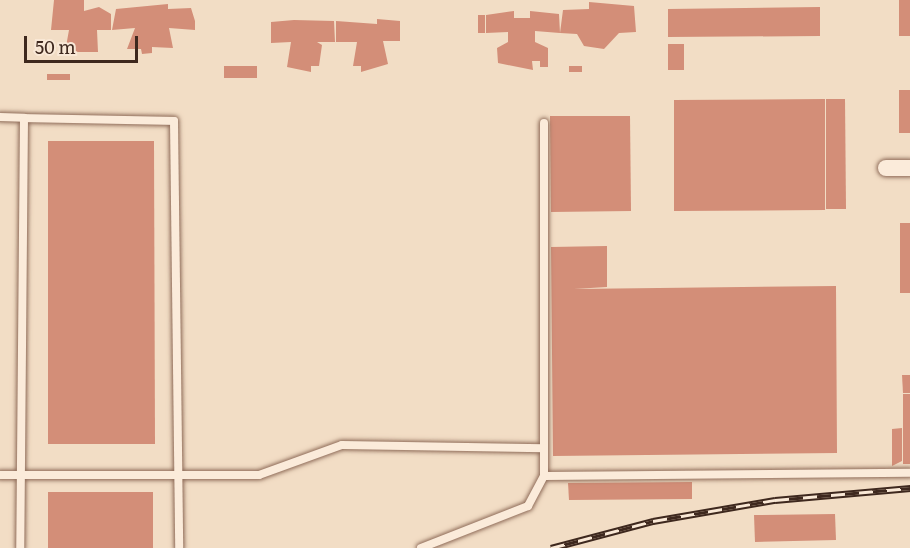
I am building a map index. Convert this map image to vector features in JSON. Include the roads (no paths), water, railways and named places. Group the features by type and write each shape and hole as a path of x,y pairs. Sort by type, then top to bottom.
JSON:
{"street":[{"path":"886,168 910,168"}],"lane":[{"path":"0,117 174,121 181,476 180,548"},
{"path":"20,548 24,118"},
{"path":"421,548 528,506 544,476 544,123"},
{"path":"0,475 259,475 342,445 544,448"},
{"path":"544,476 910,473"}],"railway":[{"path":"551,548 653,521 775,500 910,488"}]}
